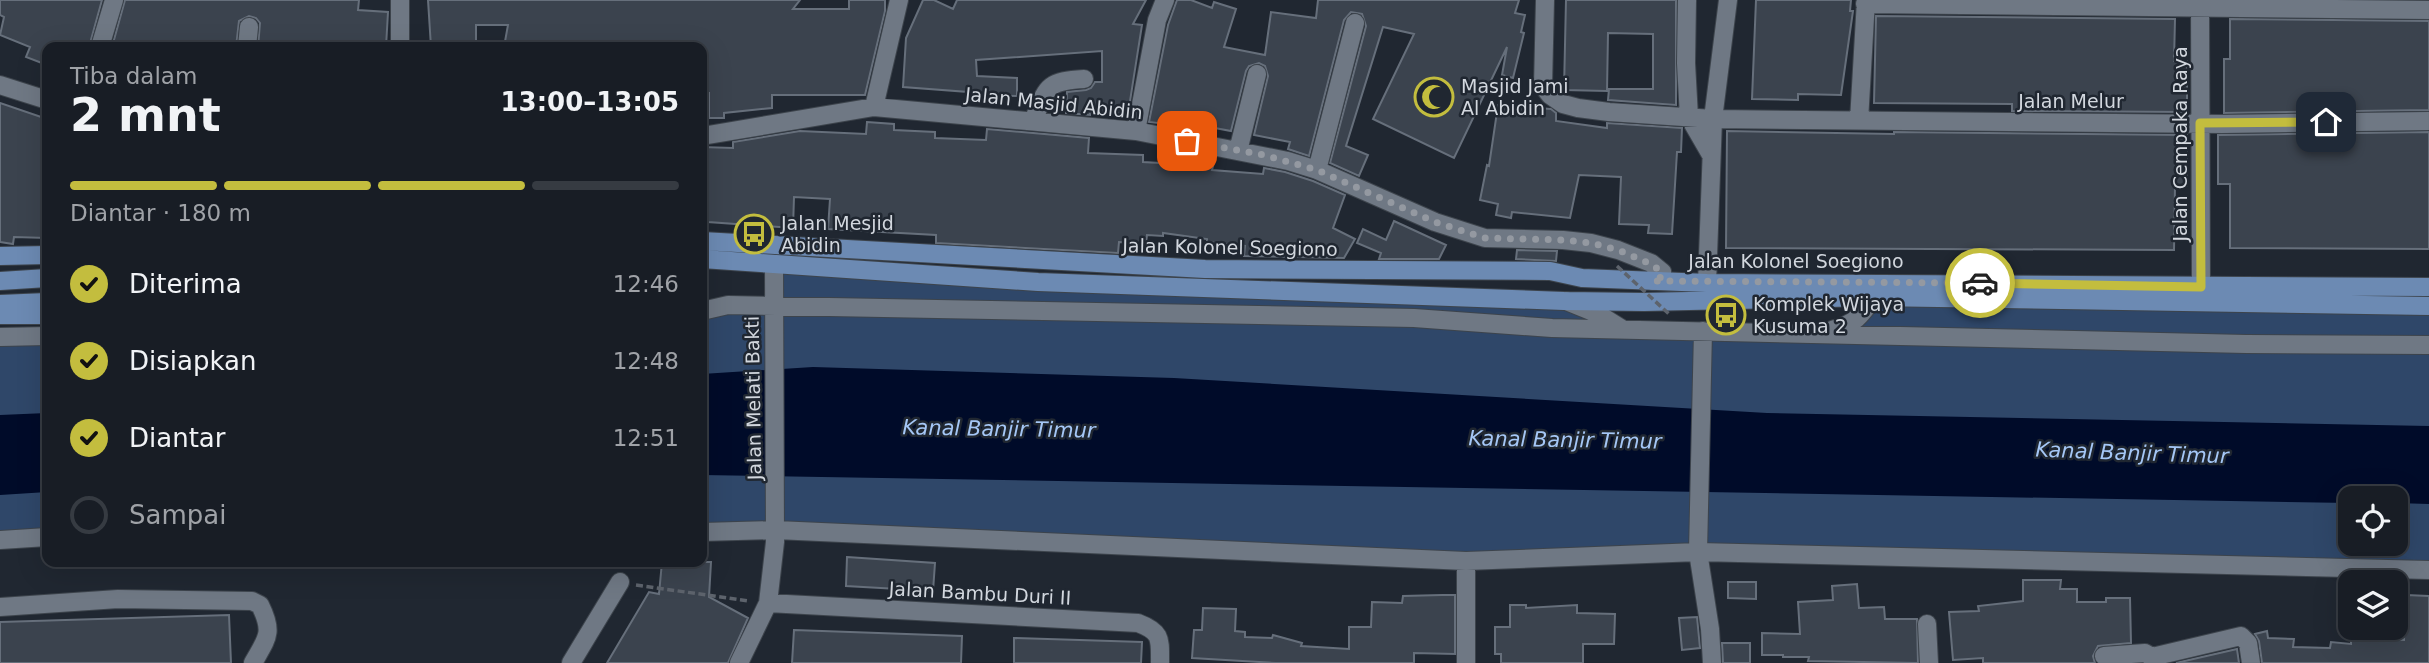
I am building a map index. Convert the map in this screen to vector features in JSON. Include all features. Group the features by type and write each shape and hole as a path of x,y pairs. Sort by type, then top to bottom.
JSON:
{"main road":[{"name":"Jalan Kolonel Soegiono","path":"707,241 1181,268 1550,271 1582,278 1707,283 2429,287"},
{"path":"0,256 42,255"},
{"name":"Jalan Kolonel Soegiono","path":"707,259 1038,282 1564,301 1874,297 2429,306"},
{"path":"0,281 42,278"},
{"path":"0,304 42,302"},
{"path":"0,315 42,315"}],"street":[{"path":"101,42 114,0"},
{"path":"400,0 400,42"},
{"path":"874,107 899,0"},
{"path":"1136,131 1157,20 1165,0"},
{"name":"Jalan Melur","path":"1545,0 1543,86 1563,104 1609,112 1713,119 1859,121 2429,121"},
{"path":"1687,0 1689,117 1711,156"},
{"path":"1707,283 1713,119 1728,0"},
{"path":"1859,121 1865,2 2200,3 2429,10"},
{"name":"Jalan Cempaka Raya","path":"2200,3 2201,287"},
{"path":"1317,170 1354,23"},
{"path":"248,42 249,27"},
{"path":"1238,150 1257,74"},
{"path":"1032,121 1046,92 1061,80 1084,79"},
{"path":"0,85 42,98"},
{"name":"Jalan Masjid Abidin","path":"707,135 874,107 1136,131 1288,161 1317,170 1435,222 1485,238 1563,240 1618,250 1651,264 1662,272 1660,278 1653,281"},
{"name":"Jalan Melati Bakti","path":"739,663 768,595 775,536 774,264"},
{"path":"1819,334 1844,327 1859,318 1874,297"},
{"path":"1564,301 1598,314 1622,329"},
{"path":"707,310 728,305 1414,318 1552,328 1622,329 1703,340 1819,334 2246,344 2429,345"},
{"path":"0,337 42,336"},
{"path":"1703,340 1698,552 1710,629 1712,663"},
{"path":"707,532 1466,561 1698,552 2429,570"},
{"path":"0,540 42,537"},
{"path":"1466,561 1466,663"},
{"path":"571,663 620,582"},
{"name":"Jalan Bambu Duri II","path":"768,595 1138,623 1153,629 1158,635 1160,663"},
{"path":"0,607 118,599 252,601 260,605 269,624 269,634 253,663"},
{"path":"1927,624 1929,663"},
{"path":"2105,656 2145,653 2152,657 2231,636 2241,636 2248,643 2251,663"}],"path":[{"path":"1617,266 1670,314"},
{"path":"620,582 768,595"}],"shaded area":[{"path":"774,264 1564,301 1622,329 1819,334 1874,297 2429,306 2429,570 1698,552 1466,561 707,532 707,311 773,307"},
{"path":"42,336 42,538 0,540 0,337"}],"water":[{"name":"Kanal Banjir Timur","path":"813,367 1174,378 1767,413 2429,426 2429,504 2408,503 2408,486 2338,486 2338,503 707,475 707,374"},
{"path":"42,413 42,492 0,495 0,415"}],"building":[{"path":"0,0 102,0 90,42 42,42 42,63 26,57 30,47 0,35 4,17 0,15"},
{"path":"125,0 359,0 358,10 388,12 386,42 258,42 260,23 249,16 239,21 237,42 113,42"},
{"path":"428,0 800,0 793,9 849,9 849,0 885,0 885,11 865,95 772,95 772,108 724,113 724,118 709,118 707,42 505,42 508,25 476,25 476,42 431,42"},
{"path":"923,0 934,0 953,9 957,0 1146,0 1133,24 1142,25 1128,114 1066,113 1067,92 1086,90 1095,82 1102,82 1102,51 976,60 977,76 1017,78 1017,96 968,95 968,92 903,87 906,38"},
{"path":"1177,0 1191,0 1212,8 1214,2 1236,9 1224,47 1265,55 1271,12 1316,18 1318,0 1519,0 1515,13 1525,15 1521,32 1524,33 1513,78 1502,75 1507,47 1454,158 1373,119 1414,34 1383,27 1346,146 1368,155 1359,176 1330,163 1366,26 1362,14 1351,12 1344,20 1309,156 1288,149 1290,142 1254,135 1268,76 1265,66 1259,63 1249,66 1246,71 1231,131 1167,119 1166,124 1149,122 1168,25"},
{"path":"1566,0 1676,0 1676,105 1608,100 1609,89 1653,89 1653,34 1608,33 1607,91 1564,90"},
{"path":"1756,0 1851,0 1850,11 1853,11 1841,95 1798,94 1798,100 1752,99"},
{"path":"1876,16 2175,19 2174,61 2187,61 2187,112 2012,111 2012,104 1874,103"},
{"path":"2230,19 2429,21 2429,110 2224,113 2224,59 2230,59"},
{"path":"0,103 42,117 42,238 14,237 13,244 0,242"},
{"path":"1498,105 1551,109 1556,113 1556,121 1607,128 1607,123 1682,128 1681,152 1677,152 1672,234 1648,233 1649,225 1619,224 1621,177 1579,175 1570,218 1512,212 1511,218 1496,215 1498,204 1480,200 1487,165 1489,166"},
{"path":"867,122 894,124 894,130 935,132 935,138 986,140 987,129 1089,138 1088,153 1143,155 1143,162 1213,166 1212,170 1263,174 1264,168 1285,172 1345,195 1333,228 1355,239 1344,258 1244,256 1245,246 1163,233 1163,236 1147,235 1146,243 1119,242 1118,253 936,243 936,235 828,229 830,199 794,197 793,228 708,222 707,147 733,148 733,142 800,131 866,134"},
{"path":"1727,131 2187,135 2187,186 2175,186 2174,250 1726,248"},
{"path":"2429,132 2429,249 2230,248 2230,184 2218,184 2218,135"},
{"path":"1394,221 1446,245 1439,259 1379,259 1381,253 1357,243 1363,229 1386,240"},
{"path":"1517,250 1557,251 1556,261 1516,259"},
{"path":"847,557 935,563 933,591 846,586"},
{"path":"707,562 711,562 709,597 748,618 728,663 607,663 649,592 659,594 662,567 707,567"},
{"path":"2023,580 2061,580 2060,589 2077,589 2077,602 2106,602 2106,598 2130,598 2131,643 2098,646 2093,656 2095,663 1983,663 1983,658 1953,660 1949,612 1979,611 1978,606 2023,601"},
{"path":"1728,582 1756,582 1756,599 1728,598"},
{"path":"1857,584 1859,608 1884,607 1885,619 1917,619 1918,663 1808,661 1809,657 1762,655 1762,633 1800,634 1798,602 1833,600 1832,586"},
{"path":"1455,595 1455,654 1414,653 1414,663 1276,663 1192,658 1194,630 1202,630 1203,608 1236,609 1235,631 1245,632 1245,637 1272,638 1273,635 1302,643 1301,646 1349,649 1349,627 1371,627 1372,602 1402,603 1403,596"},
{"path":"2408,595 2429,596 2429,663 2262,663 2259,641 2255,634 2267,631 2268,638 2294,639 2293,647 2330,648 2331,642 2351,644 2351,640 2408,640"},
{"path":"1510,605 1526,605 1526,608 1577,605 1577,613 1615,614 1614,644 1583,644 1583,663 1501,663 1501,654 1495,654 1495,627 1510,627"},
{"path":"229,615 231,663 0,663 0,622"},
{"path":"1697,617 1700,648 1682,650 1679,618"},
{"path":"794,630 962,636 961,663 792,663"},
{"path":"1014,638 1142,642 1141,663 1014,663"},
{"path":"1722,643 1750,643 1750,663 1723,663"},
{"path":"2237,649 2239,663 2176,663"}],"way so far":[{"path":"1187,141 1264,155 1317,170 1435,222 1485,238 1563,240 1618,250 1651,264 1662,272 1660,278 1653,281 1980,283"}],"place":[{"name":"Masjid Jami Al Abidin","path":"1434,97"},
{"name":"Jalan Mesjid Abidin","path":"754,234"},
{"name":"Komplek Wijaya Kusuma 2","path":"1726,315"}],"route":[{"path":"1980,283 2201,287 2200,123 2326,122"}]}
